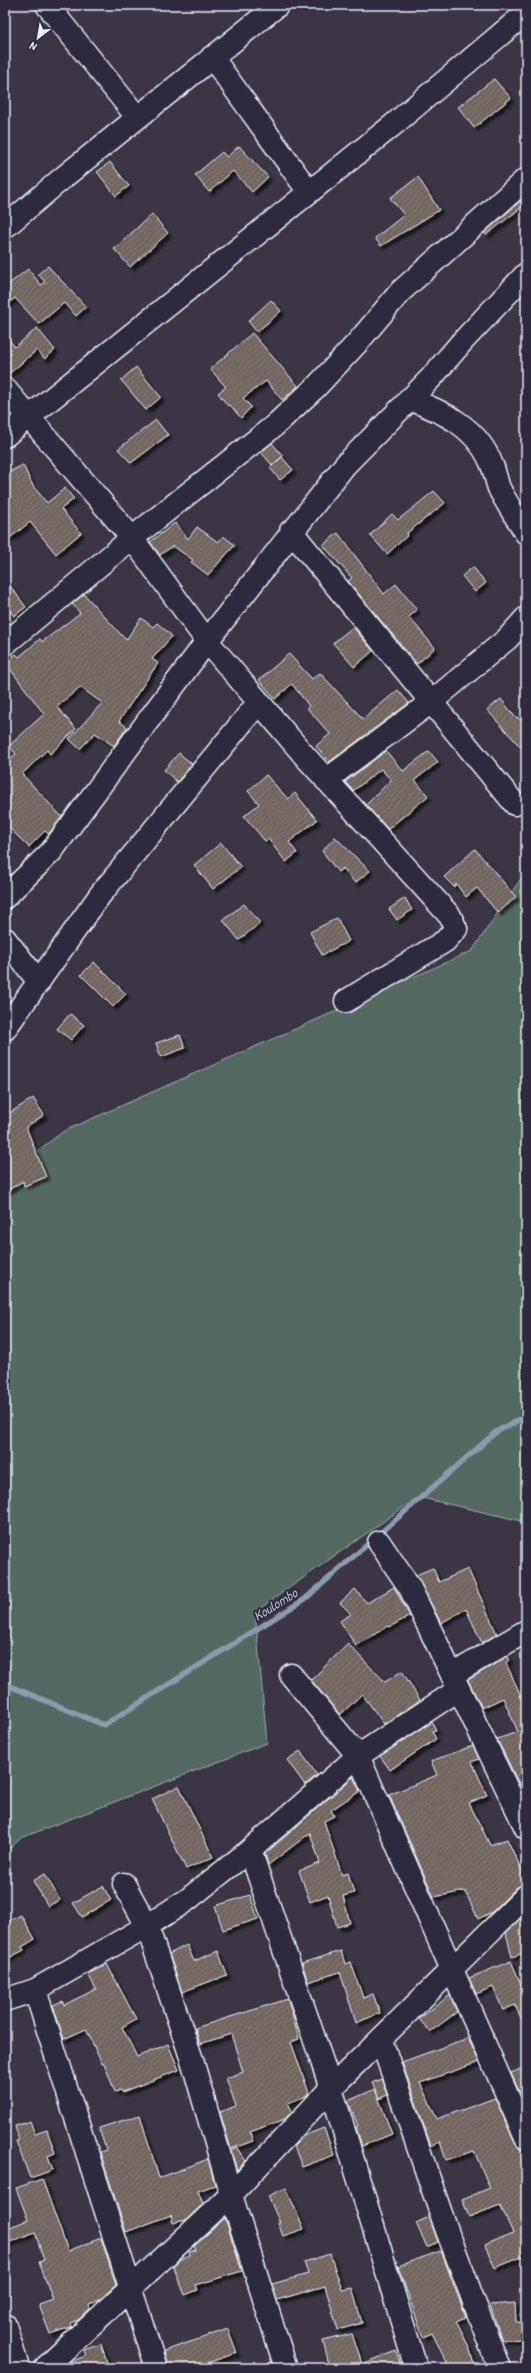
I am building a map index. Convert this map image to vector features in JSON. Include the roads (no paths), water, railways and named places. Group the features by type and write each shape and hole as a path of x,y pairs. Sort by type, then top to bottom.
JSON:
{"street":[{"path":"46,5 137,117"},
{"path":"5,227 137,117 278,5"},
{"path":"5,436 185,294 309,192 469,64 526,13"},
{"path":"212,57 309,192"},
{"path":"5,644 132,538 274,426 316,387 358,342 400,292 525,180"},
{"path":"5,897 50,852 207,641 345,465 431,378 460,343 526,274"},
{"path":"5,389 28,418 132,538 207,641 326,780 450,916 456,929 445,941 346,1001"},
{"path":"409,399 441,411 464,426 478,441 492,464 500,489 526,533"},
{"path":"292,531 430,703 515,804"},
{"path":"326,780 430,703 507,639 526,618"},
{"path":"5,1029 100,895 259,702"},
{"path":"5,939 39,982"},
{"path":"379,1542 410,1588 526,1828"},
{"path":"5,2000 35,1990 147,1926 187,1900 250,1850 358,1756 455,1682 526,1631"},
{"path":"291,1675 358,1756 526,2138"},
{"path":"250,1850 331,2088 416,2368"},
{"path":"124,1884 147,1926 192,2060 231,2195 286,2368"},
{"path":"45,2368 231,2195 331,2088 453,1970 526,1896"},
{"path":"35,1990 156,2368"},
{"path":"381,2040 445,2225 499,2368"},
{"path":"5,2325 18,2368"}],"waterway":[{"name":"Koulombo","path":"5,1684 104,1725 305,1599 496,1432 526,1416"}]}
